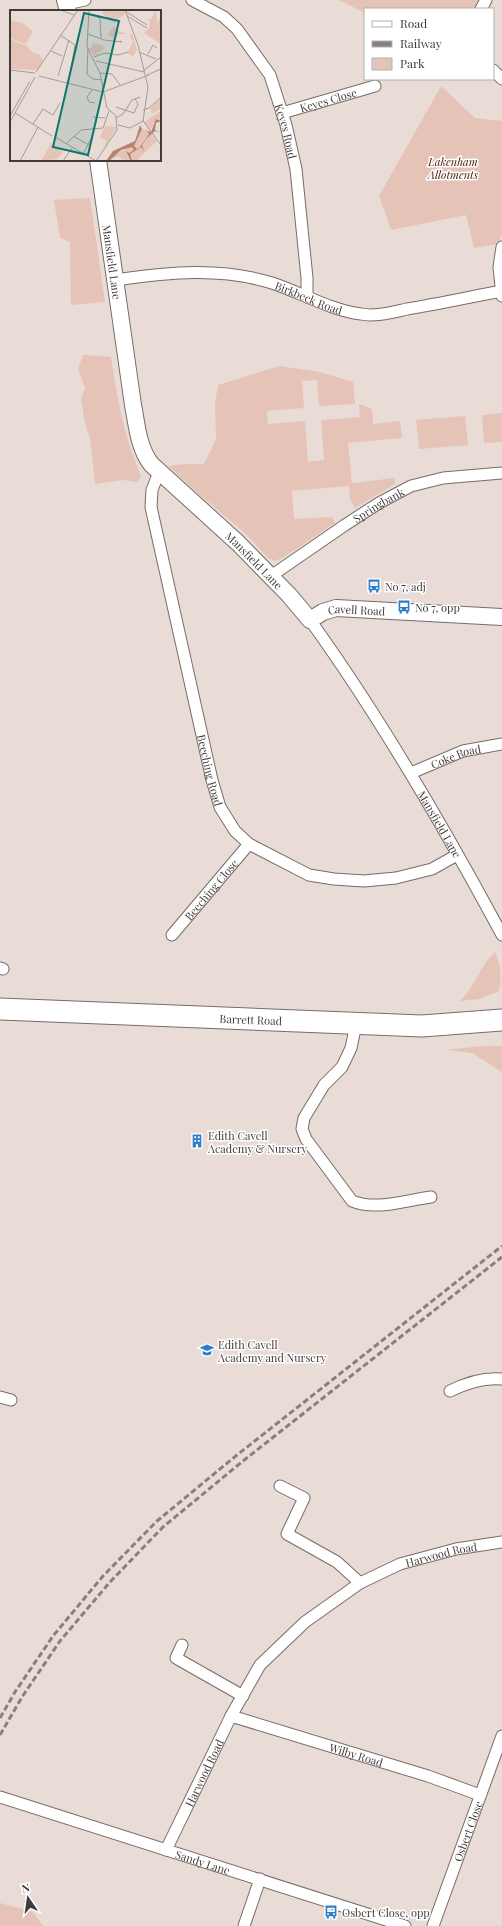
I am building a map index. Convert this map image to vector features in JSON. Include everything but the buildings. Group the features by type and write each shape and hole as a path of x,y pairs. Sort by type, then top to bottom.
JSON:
{"highway":[{"name":"Barrett Road","path":"0,1009 422,1026 502,1020"}],"street":[{"path":"66,5 85,0"},
{"name":"Keyes Road","path":"192,0 224,17 237,29 270,75 282,113 296,169 307,278 307,297"},
{"path":"494,71 502,79"},
{"name":"Keyes Close","path":"282,113 375,86"},
{"name":"Mansfield Lane","path":"98,161 127,362 140,443 145,455 159,472 271,576 310,620 335,655 411,773 502,935"},
{"path":"502,247 498,267 502,293"},
{"name":"Birkbeck Road","path":"116,280 162,273 212,272 239,275 273,284 362,315 390,312 502,293"},
{"name":"Beeching Road","path":"159,472 152,490 151,507 212,780 220,807 235,831 249,844 309,875 341,879 364,880 396,878 432,869 457,855"},
{"name":"Springbank","path":"271,576 379,503 412,486 443,478 502,473"},
{"name":"Cavell Road","path":"310,620 323,612 336,608 502,617"},
{"name":"Coke Road","path":"411,773 463,751 502,744"},
{"name":"Beeching Close","path":"172,935 249,844"},
{"path":"356,1024 351,1048 342,1067 324,1085 304,1118 302,1129 306,1139 352,1201 362,1205 377,1205 431,1197"},
{"path":"450,1391 463,1384 479,1380 502,1379"},
{"path":"0,1397 11,1400"},
{"path":"280,1486 304,1498 287,1534 337,1562 360,1583"},
{"name":"Harwood Road","path":"166,1850 231,1716 260,1666 305,1622 360,1583 375,1575 412,1561 456,1549 502,1542"},
{"path":"182,1644 176,1658 243,1696"},
{"name":"Wilby Road","path":"231,1716 428,1776 480,1795"},
{"name":"Osbert Close","path":"433,1926 502,1736"},
{"name":"Sandy Lane","path":"0,1797 405,1926"},
{"path":"244,1926 260,1879"}],"green space":[{"path":"339,0 479,0 475,8 364,8 364,12"},
{"name":"Lakenham Allotments","path":"441,86 475,118 502,121 502,233 499,244 474,248 466,215 391,230 379,196"},
{"path":"90,198 105,302 71,305 70,242 60,238 54,200"},
{"path":"83,355 111,357 122,417 130,447 141,476 138,482 123,480 95,484 90,438 85,424 81,399 85,388 78,369"},
{"path":"279,366 320,372 353,382 355,404 319,406 317,380 302,381 304,408 267,411 268,424 305,421 308,462 324,460 321,420 360,417 359,404 372,409 373,424 400,421 402,438 348,443 352,483 395,478 395,484 355,508 350,499 349,486 292,491 294,519 332,517 335,523 284,557 275,561 268,558 244,532 168,466 204,464 216,439 215,403 218,385"},
{"path":"502,413 502,442 484,443 482,415"},
{"path":"465,416 468,445 419,449 416,420"},
{"path":"495,952 499,962 500,971 499,991 480,999 460,1001 470,989 485,964"},
{"path":"482,1046 502,1046 502,1072 472,1053 446,1050"},
{"path":"0,1903 33,1912 43,1926 0,1926"}],"railway":[{"path":"0,1718 15,1692 53,1636 103,1576 157,1521 237,1455 502,1246"},
{"path":"0,1735 22,1697 60,1641 110,1582 163,1527 243,1461 502,1257"}],"place":[{"name":"No 7, adj","path":"374,586"},
{"name":"No 7, opp","path":"404,607"},
{"name":"Edith Cavell Academy & Nursery","path":"197,1141"},
{"name":"Edith Cavell Academy and Nursery","path":"207,1350"},
{"name":"Osbert Close, opp","path":"331,1912"}]}
